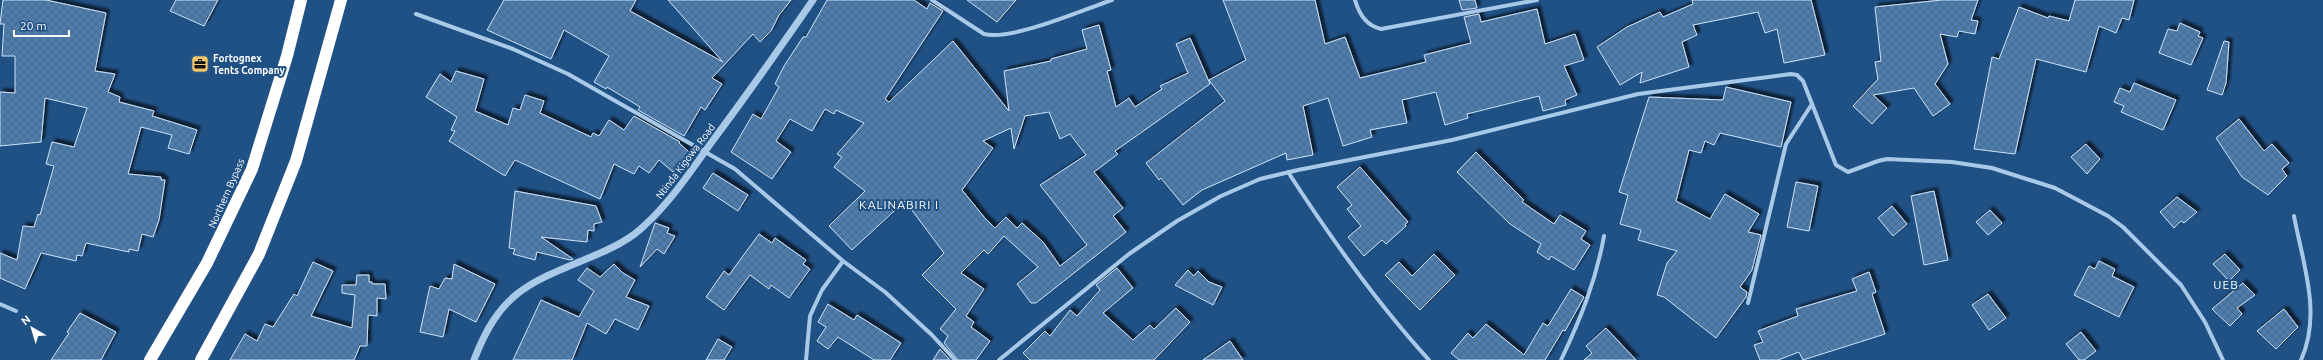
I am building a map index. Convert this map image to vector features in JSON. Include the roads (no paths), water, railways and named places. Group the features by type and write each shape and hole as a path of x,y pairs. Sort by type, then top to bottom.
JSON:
{"highway":[{"name":"Northern Bypass","path":"150,360 207,263 252,169 287,56 301,0"},
{"path":"201,360 260,254 296,160 341,0"}],"street":[{"name":"Ntinda Kigowa Road","path":"474,360 482,339 501,308 533,281 609,249 630,238 645,226 672,197 813,0"},
{"path":"932,0 984,34 993,36 1019,31 1112,0"},
{"path":"1355,0 1363,18 1372,27 1381,29 1537,0"},
{"path":"416,14 513,49 568,74 735,169 843,261 906,310 955,360"},
{"path":"999,360 1129,254 1177,221 1221,196 1260,179 1288,172 1452,140 1638,94 1726,81 1798,76 1803,81 1833,158 1842,170 1848,172 1887,159 1952,162 1992,168 2055,188 2108,216 2123,227 2181,285 2205,322 2223,360"},
{"path":"1748,303 1786,144 1812,104"},
{"path":"1288,172 1328,233 1370,288 1429,360"},
{"path":"2294,216 2308,282 2311,307 2309,338 2301,360"},
{"path":"1561,360 1582,316 1599,266 1604,236"},
{"path":"806,360 810,316 822,290 843,261"},
{"path":"0,304 16,311"}],"place":[{"name":"Fortognex Tents Company","path":"200,64"}],"district":[{"name":"KALINABIRI I","path":"899,205"},
{"name":"UEB","path":"2226,285"}]}
